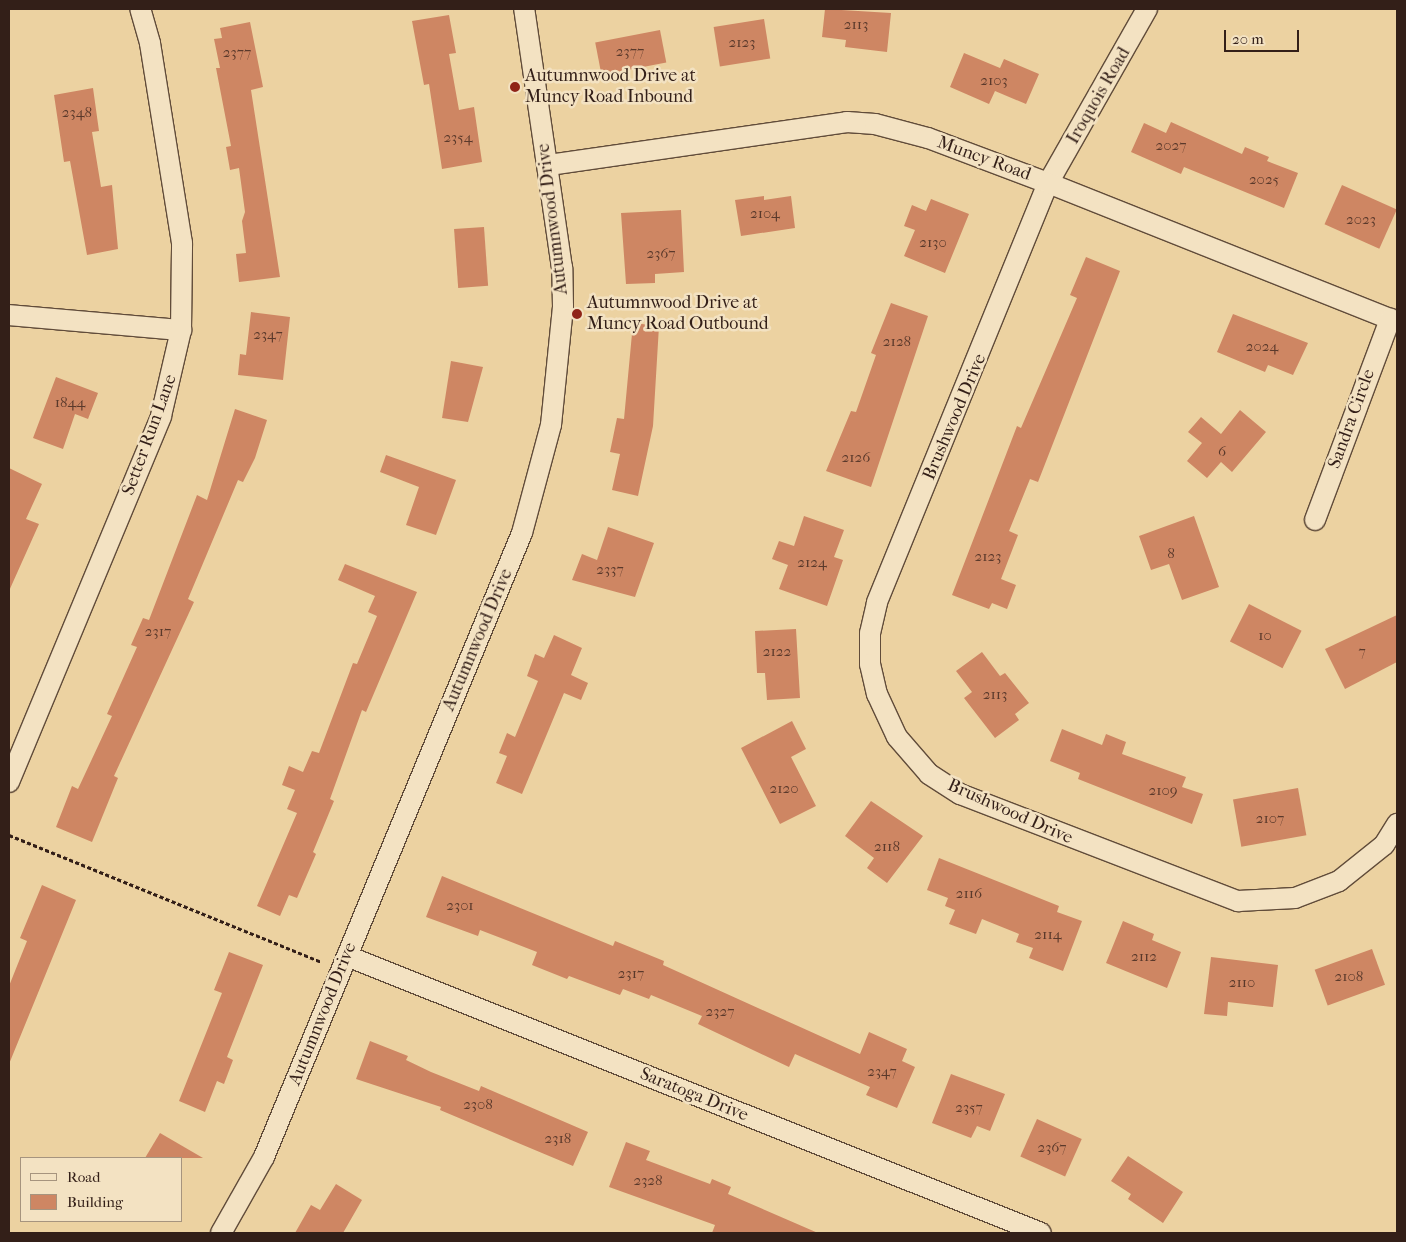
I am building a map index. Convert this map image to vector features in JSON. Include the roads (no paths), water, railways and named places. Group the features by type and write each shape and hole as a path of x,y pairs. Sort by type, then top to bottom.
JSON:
{"street":[{"name":"Setter Run Lane","path":"9,782 161,416 182,330 182,243 150,43 140,9"},
{"name":"Autumnwood Drive","path":"222,1233 264,1157 522,533 551,425 563,307 549,165 524,9"},
{"name":"Iroquois Road","path":"1048,183 1147,9"},
{"name":"Muncy Road","path":"549,165 847,122 875,124 928,138 1048,183 1393,321"},
{"name":"Brushwood Drive","path":"1048,183 877,603 870,633 870,664 877,694 897,737 929,774 960,794 1238,901 1296,898 1338,881 1384,845 1397,824"},
{"path":"9,315 182,330"},
{"name":"Sandra Circle","path":"1315,520 1393,321"},
{"name":"Saratoga Drive","path":"347,956 1041,1233"}],"place":[{"name":"Autumnwood Drive at Muncy Road Inbound","path":"515,87"},
{"name":"Autumnwood Drive at Muncy Road Outbound","path":"577,314"}]}
